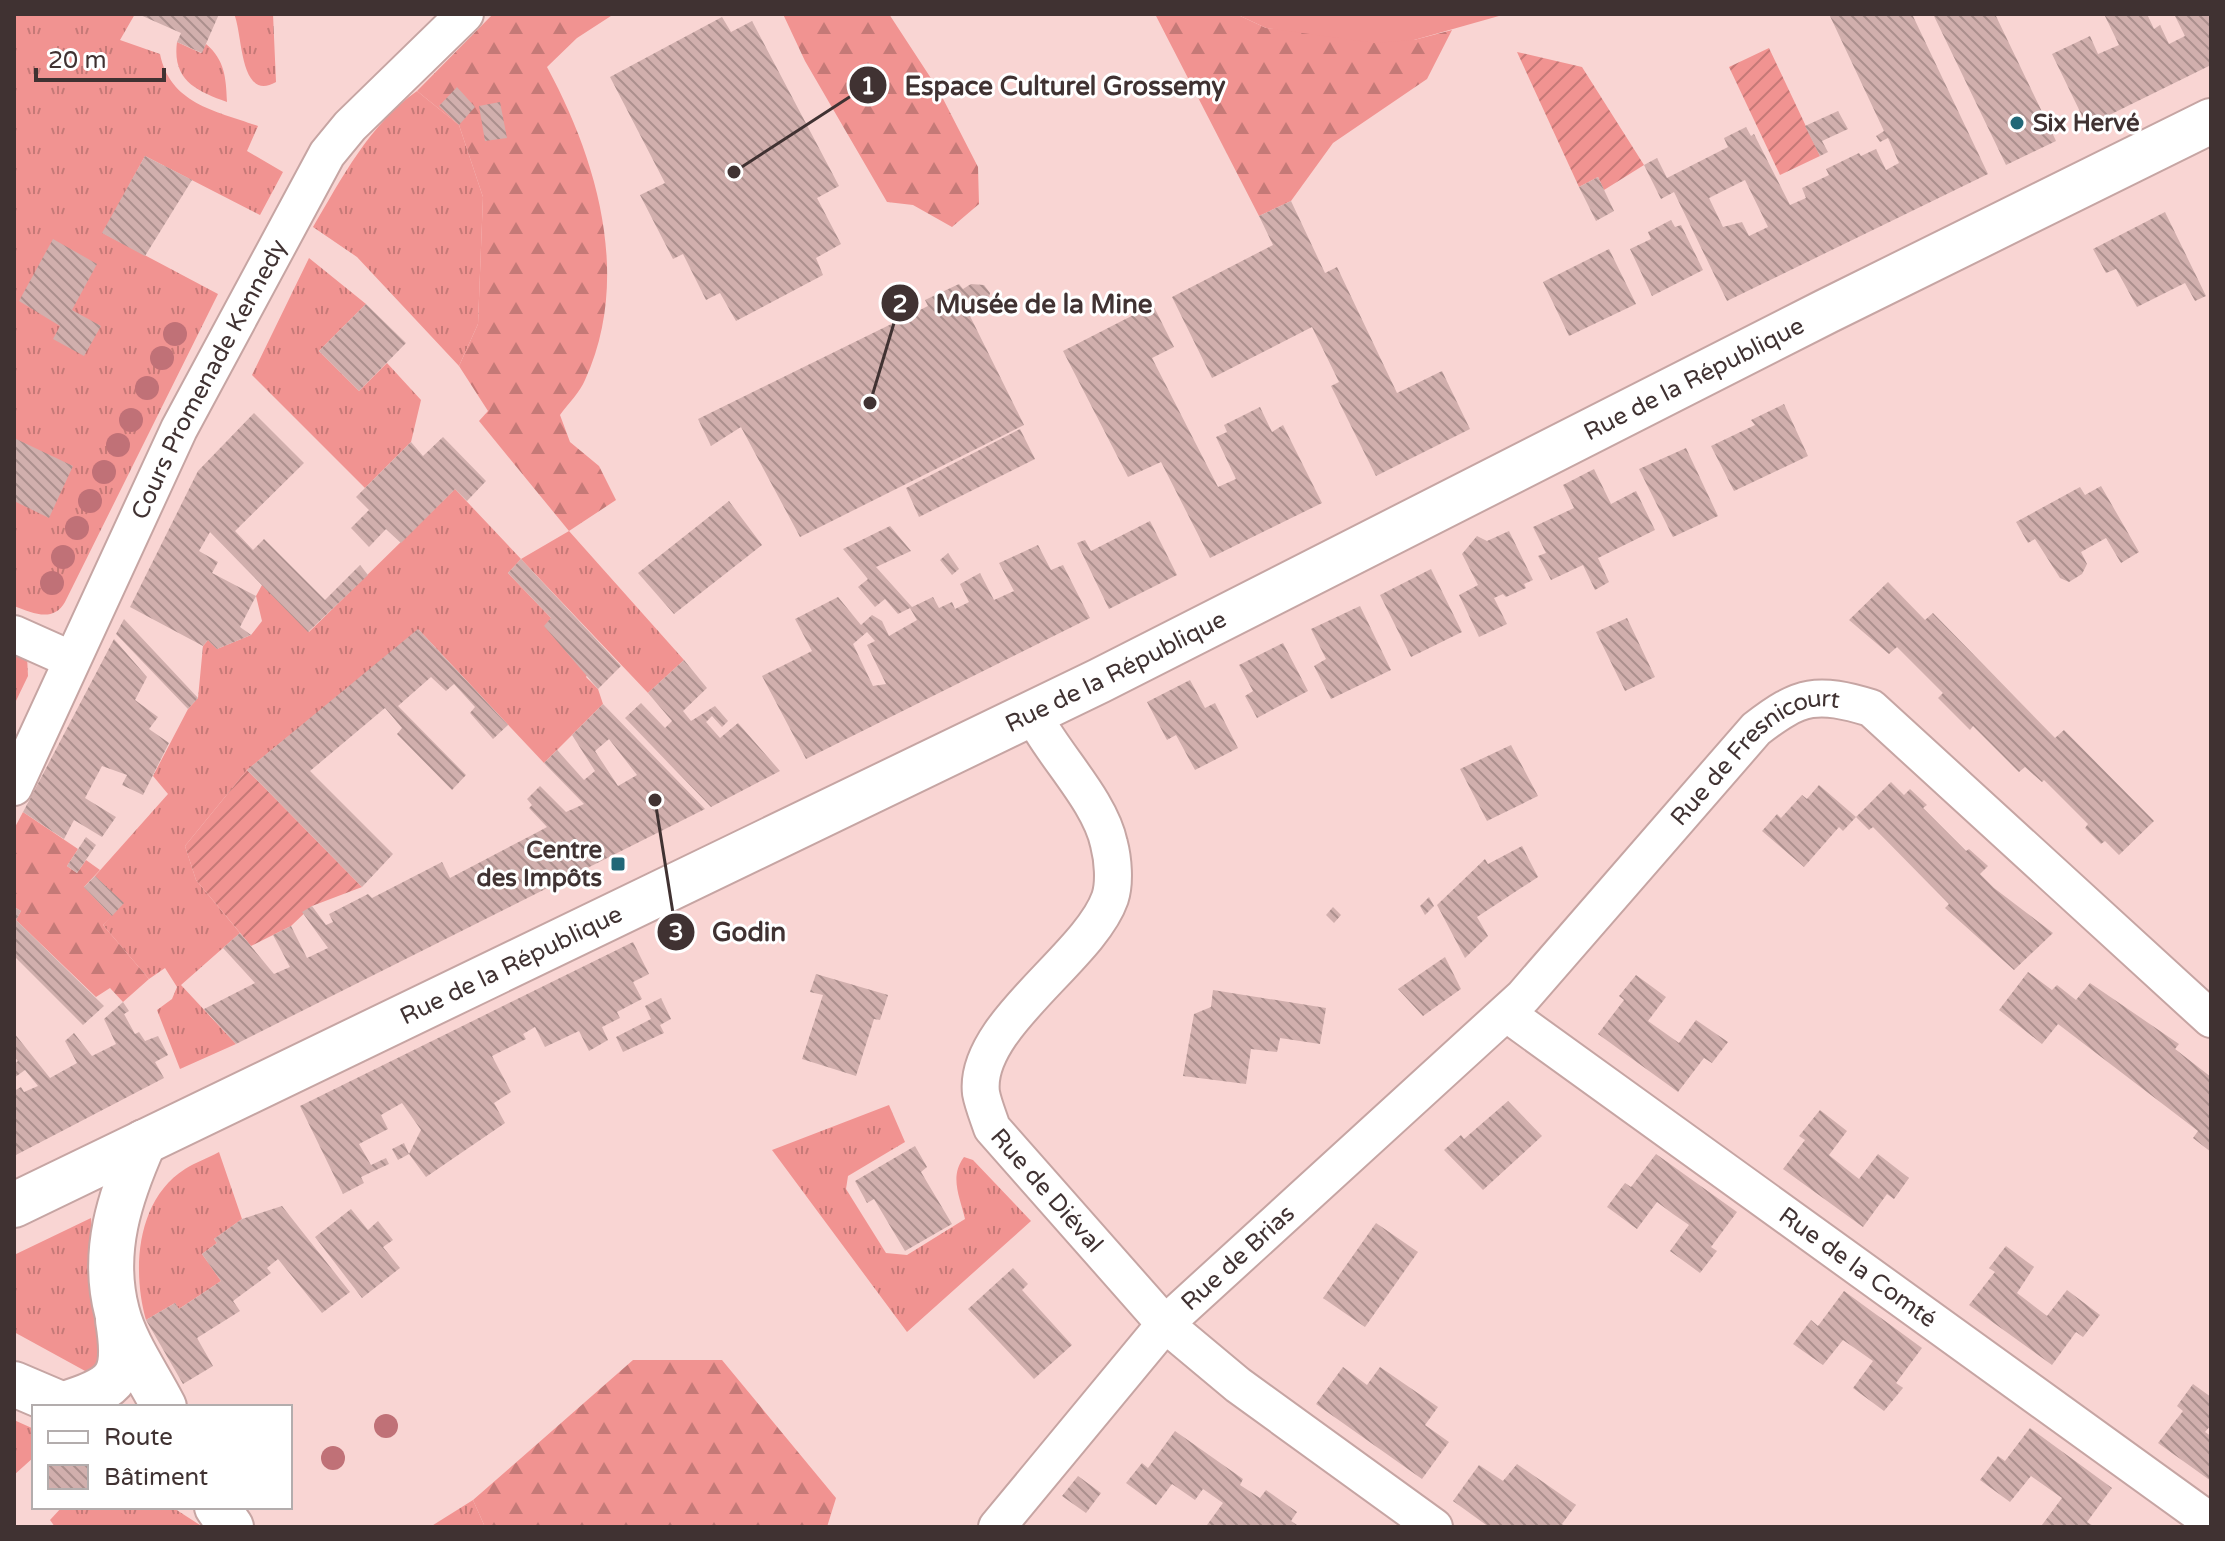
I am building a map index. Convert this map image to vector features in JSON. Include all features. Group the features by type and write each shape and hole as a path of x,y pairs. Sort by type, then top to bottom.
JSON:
{"main road":[{"name":"Rue de la République","path":"14,1205 1032,713 2211,121"},
{"path":"69,1405 94,1395 117,1377 123,1355 111,1256 117,1210 144,1142"},
{"path":"117,1313 163,1405"},
{"path":"14,1384 64,1405"},
{"path":"218,1509 231,1527"}],"street":[{"name":"Cours Promenade Kennedy","path":"14,787 70,659 179,429 327,154 350,126 465,14"},
{"path":"14,634 70,659"},
{"name":"Rue de Fresnicourt","path":"1506,1013 1756,729 1788,704 1830,696 1871,708 2211,1019"},
{"name":"Rue de Diéval","path":"1032,713 1109,841 1113,869 1110,898 1096,921 1002,1033 986,1059 981,1091 992,1128 1014,1157 1165,1324 1238,1385 1434,1527"},
{"name":"Rue de Brias","path":"997,1527 1165,1324 1506,1013"},
{"name":"Rue de la Comté","path":"1506,1013 2211,1522"}],"green space":[{"path":"14,14 135,14 120,40 160,54 165,71 184,95 211,110 258,126 247,151 283,172 260,215 145,156 103,233 218,294 65,602 49,614 14,606"},
{"path":"234,14 273,14 276,82 264,86 255,83 249,75"},
{"path":"493,14 614,14 577,38 547,67 581,140 602,220 607,260 606,301 599,341 583,384 560,415 570,442 599,466 616,500 569,531 479,421 488,411 459,366 478,324 483,197 459,125 417,91"},
{"path":"783,14 889,14 938,89 978,167 979,204 952,227 913,205 887,202 805,61"},
{"path":"1155,14 1236,14 1266,28 1414,40 1452,30 1427,79 1333,143 1291,201 1259,216"},
{"path":"1236,14 1506,14 1414,40 1375,43 1266,28"},
{"path":"177,42 201,53 206,44 217,56 223,70 227,102 196,88 182,75 176,55"},
{"path":"1769,48 1820,156 1780,175 1729,67"},
{"path":"1517,52 1582,67 1644,165 1604,190 1598,177 1579,187"},
{"path":"417,91 459,125 483,197 478,324 459,366 357,257 313,227 371,136"},
{"path":"309,258 366,304 319,351 359,391 387,363 421,400 411,442 365,488 252,375"},
{"path":"455,489 521,559 508,573 551,618 588,674 586,677 598,689 603,704 544,763 419,630 247,770 185,846 196,880 240,933 181,985 236,1044 180,1069 157,1010 172,999 177,987 165,968 149,979 103,925 123,903 95,876 168,794 153,776 188,709 198,698 203,646 208,640 217,649 251,635 262,621 256,596 262,585 309,632"},
{"path":"569,531 684,660 648,693 521,559"},
{"path":"14,649 27,656 28,676 14,705"},
{"path":"247,770 362,887 312,906 291,926 251,946 196,880 185,846"},
{"path":"23,812 78,849 67,866 77,873 86,860 100,870 84,887 112,916 103,925 149,979 123,1002 110,988 96,997 16,920 21,911 14,907 14,829"},
{"path":"889,1105 905,1142 848,1176 846,1189 886,1253 907,1255 965,1219 956,1180 964,1157 973,1160 1031,1221 907,1332 772,1150"},
{"path":"219,1152 242,1219 214,1239 217,1243 202,1254 221,1281 179,1309 175,1303 146,1320 139,1259 147,1217 169,1182 185,1169"},
{"path":"91,1218 104,1363 87,1372 14,1332 14,1255"},
{"path":"633,1360 722,1360 836,1498 827,1527 485,1527 473,1500"},
{"path":"14,1420 32,1428 32,1459 14,1475"},
{"path":"473,1500 485,1527 430,1527"},
{"path":"60,1509 175,1509 203,1527 55,1527 50,1520"}],"building":[{"path":"138,14 219,14 202,53 177,42 181,33"},
{"path":"1829,14 1912,14 1988,174 1727,301 1674,192 1661,199 1644,165 1657,158 1667,178 1728,147 1724,138 1746,127 1751,136 1754,134 1790,205 1806,198 1802,188 1829,175 1826,169 1859,153 1861,156 1876,149 1886,170 1899,163 1888,138 1880,142 1876,136 1884,131","holes":["1745,180 1768,227 1749,236 1742,222 1723,227 1709,198"]},
{"path":"1933,14 1995,14 2056,141 2006,165"},
{"path":"2104,14 2147,14 2154,29 2160,25 2169,44 2185,36 2174,14 2211,14 2211,65 2087,126 2052,54 2090,36 2098,54 2119,45"},
{"path":"722,17 731,32 752,21 839,186 817,198 841,244 816,258 823,275 736,321 720,293 706,300 683,254 673,259 640,195 665,183 610,77"},
{"path":"457,87 475,107 459,125 439,106"},
{"path":"500,102 507,138 485,141 479,106"},
{"path":"1838,111 1848,129 1822,141 1828,152 1820,156 1805,126"},
{"path":"145,156 192,180 145,256 102,233"},
{"path":"1598,177 1614,211 1596,221 1579,187"},
{"path":"1291,201 1325,273 1337,267 1397,393 1442,371 1470,429 1376,476 1331,386 1339,382 1312,327 1212,378 1172,297 1273,245 1259,216"},
{"path":"2165,212 2206,296 2195,301 2185,283 2137,307 2116,269 2106,273 2093,249"},
{"path":"1671,220 1675,227 1681,225 1703,270 1652,296 1630,249 1651,239 1648,232"},
{"path":"53,239 97,264 72,310 101,326 84,356 53,339 60,326 19,301"},
{"path":"1609,249 1636,304 1569,336 1543,282"},
{"path":"959,284 963,289 971,284 984,285 990,293 986,312 969,314 1024,425 800,537 741,427 711,446 698,419 928,306 925,300"},
{"path":"366,304 406,343 359,391 319,351"},
{"path":"1153,305 1174,347 1152,358 1218,487 1236,479 1216,437 1227,432 1224,425 1260,407 1272,432 1283,425 1322,503 1210,558 1161,462 1128,477 1063,351"},
{"path":"1784,404 1808,456 1734,491 1711,446 1755,425 1751,420"},
{"path":"254,413 304,463 235,531 253,550 264,539 325,600 360,565 368,575 308,632 210,532 199,551 218,562 212,573 256,596 240,627 251,635 217,649 208,640 203,646 130,607 198,471"},
{"path":"1020,429 1035,459 919,517 906,488"},
{"path":"443,437 486,481 467,501 455,489 401,543 386,529 369,547 351,528 369,510 356,497 411,442 423,456"},
{"path":"14,438 73,466 49,518 14,501"},
{"path":"1686,448 1718,516 1673,537 1639,469"},
{"path":"1594,469 1611,504 1636,491 1655,530 1598,558 1609,582 1595,590 1583,565 1551,580 1538,556 1546,553 1533,527 1574,508 1563,485"},
{"path":"2101,486 2139,552 2121,563 2106,538 2081,552 2087,564 2082,574 2069,582 2060,578 2035,539 2028,543 2016,522 2080,487 2085,495"},
{"path":"729,501 762,545 674,614 638,573"},
{"path":"1150,521 1177,575 1109,609 1077,543 1085,540 1091,551"},
{"path":"890,526 911,551 876,567 912,607 933,597 939,608 952,602 955,609 969,602 960,584 980,573 994,600 1014,591 999,563 1038,545 1051,570 1063,565 1090,618 806,759 762,676 812,651 795,619 838,597 861,625 872,615 882,621 889,636 917,620 910,608 898,614 885,599 875,607 858,587 868,579 843,549","holes":["867,632 875,641 867,645 886,684 873,686 853,644"]},
{"path":"1509,531 1533,580 1524,584 1526,588 1506,597 1503,594 1494,598 1507,624 1479,637 1459,595 1478,585 1462,554 1477,536 1487,541"},
{"path":"948,553 959,569 952,575 940,560"},
{"path":"521,559 621,666 598,689 544,626 551,618 508,573"},
{"path":"1431,569 1462,632 1411,657 1380,595"},
{"path":"1888,582 1925,620 1933,613 2055,738 2064,730 2154,821 2119,855 2105,841 2101,844 2085,828 2088,824 2044,780 2042,782 2025,767 2019,772 1973,726 1970,730 1938,698 1943,693 1897,647 1889,654 1849,620"},
{"path":"1360,606 1391,670 1331,699 1314,666 1326,659 1311,629"},
{"path":"1627,618 1655,677 1625,691 1596,632"},
{"path":"124,619 198,698 188,709 116,634"},
{"path":"418,629 508,725 493,739 470,713 475,707 454,684 446,691 431,677 398,706 466,775 452,790 397,734 402,728 385,708 310,771 393,854 362,887 247,770"},
{"path":"114,639 147,677 135,700 158,717 149,729 169,743 143,795 122,785 127,775 102,766 85,798 116,817 102,837 74,820 64,839 23,812"},
{"path":"1283,643 1308,691 1257,718 1245,696 1253,691 1239,665"},
{"path":"684,660 707,688 683,711 691,721 715,706 728,721 722,727 712,716 706,722 720,738 738,723 780,771 711,807 625,718 641,703 665,728 672,721 648,693"},
{"path":"1190,680 1205,708 1215,703 1238,748 1195,770 1176,735 1167,740 1147,702"},
{"path":"603,704 705,809 236,1044 204,1009 255,983 223,948 240,933 274,974 290,967 273,935 291,926 307,958 328,948 302,912 312,906 326,925 333,922 329,914 368,894 372,898 442,862 450,878 534,834 547,827 529,808 532,805 527,799 540,786 566,812 584,804 544,763 557,750 584,780 595,771 572,735","holes":["609,739 637,775 618,786 595,751"]},
{"path":"1511,745 1538,796 1487,821 1460,769"},
{"path":"1891,782 1904,795 1910,789 1927,805 1923,808 1966,851 1969,849 1988,866 1980,874 2053,933 2014,970 1945,908 1949,904 1873,827 1869,830 1856,817"},
{"path":"1819,785 1856,817 1843,831 1839,827 1804,867 1762,831 1777,814 1781,818 1802,795 1807,799"},
{"path":"86,837 96,845 77,873 67,866"},
{"path":"1522,846 1538,877 1477,917 1488,936 1465,958 1437,905 1485,859 1488,864"},
{"path":"95,876 124,903 112,916 84,887"},
{"path":"1429,897 1434,906 1425,915 1420,906"},
{"path":"14,907 21,911 16,920 104,1006 83,1025 14,956"},
{"path":"1333,907 1341,915 1334,923 1326,915"},
{"path":"633,942 649,974 633,982 642,999 617,1012 620,1018 602,1027 608,1040 589,1051 579,1031 545,1047 535,1027 523,1034 526,1039 492,1056 511,1092 494,1103 505,1123 426,1177 409,1154 421,1130 402,1103 381,1115 388,1129 359,1144 371,1165 386,1158 389,1164 361,1177 364,1183 343,1194 300,1106"},
{"path":"1445,957 1461,989 1423,1016 1398,989"},
{"path":"2028,972 2052,990 2057,985 2076,1000 2090,983 2179,1044 2175,1049 2211,1077 2211,1152 2193,1138 2198,1131 2058,1024 2042,1044 1999,1010"},
{"path":"816,974 888,995 880,1020 874,1019 856,1076 802,1059 823,995 810,992"},
{"path":"1636,975 1666,997 1648,1021 1679,1043 1696,1020 1728,1042 1712,1063 1704,1058 1678,1092 1598,1034 1624,1000 1619,996"},
{"path":"1213,990 1326,1008 1320,1044 1280,1038 1277,1052 1251,1049 1246,1084 1183,1076 1194,1014 1211,1007"},
{"path":"661,998 671,1019 660,1025 664,1033 623,1052 616,1037 651,1019 645,1006"},
{"path":"123,1002 129,1011 124,1014 135,1034 139,1032 145,1041 158,1036 168,1055 155,1062 164,1078 14,1156 14,1091 21,1087 24,1092 38,1086 25,1070 14,1078 14,1064 18,1061 14,1056 14,1033 50,1078 77,1063 65,1041 74,1033 92,1056 116,1044 104,1019"},
{"path":"1508,1101 1542,1136 1483,1190 1444,1150 1461,1135 1464,1139"},
{"path":"1820,1110 1847,1131 1829,1155 1859,1179 1878,1154 1909,1178 1894,1199 1887,1194 1863,1227 1783,1169 1805,1140 1799,1136"},
{"path":"404,1143 409,1154 398,1160 392,1149"},
{"path":"915,1146 927,1167 921,1172 952,1224 905,1251 874,1199 867,1203 855,1181"},
{"path":"1656,1154 1737,1212 1711,1247 1717,1251 1700,1273 1670,1251 1689,1225 1657,1202 1637,1229 1607,1207 1625,1183 1631,1187"},
{"path":"282,1206 350,1292 322,1313 278,1259 267,1268 271,1273 233,1301 240,1311 197,1338 213,1366 183,1384 146,1320 175,1303 179,1309 221,1281 202,1254 217,1243 214,1239 242,1219"},
{"path":"351,1209 368,1230 378,1221 393,1240 383,1247 400,1268 362,1298 315,1237"},
{"path":"1376,1223 1418,1252 1365,1327 1323,1298"},
{"path":"2006,1246 2034,1267 2017,1293 2047,1316 2067,1290 2100,1315 2083,1337 2076,1332 2052,1365 1969,1305 1995,1272 1989,1268"},
{"path":"1013,1268 1028,1284 1022,1290 1072,1345 1034,1379 968,1309"},
{"path":"1844,1291 1922,1348 1896,1383 1903,1388 1884,1411 1853,1388 1873,1361 1843,1340 1823,1365 1793,1344 1811,1320 1818,1326"},
{"path":"1343,1367 1367,1385 1380,1367 1438,1407 1425,1425 1449,1442 1422,1479 1316,1404"},
{"path":"2193,1384 2211,1397 2211,1425 2205,1432 2211,1436 2211,1481 2158,1443 2183,1411 2177,1406"},
{"path":"2030,1428 2112,1488 2087,1522 2095,1527 2042,1525 2062,1498 2031,1476 2010,1502 1980,1480 1998,1456 2005,1461"},
{"path":"1175,1431 1243,1479 1240,1485 1260,1498 1266,1490 1297,1512 1291,1521 1300,1527 1210,1527 1207,1525 1223,1503 1203,1489 1195,1500 1172,1484 1156,1505 1126,1483 1142,1463 1148,1468"},
{"path":"1517,1464 1576,1505 1562,1524 1567,1527 1489,1527 1453,1501 1479,1465 1503,1481"},
{"path":"1078,1476 1101,1493 1086,1513 1062,1496"}],"place":[{"name":"Six Hervé","path":"2017,123"},
{"name":"Espace Culturel Grossemy","path":"734,172"},
{"name":"Musée de la Mine","path":"870,403"},
{"name":"Godin","path":"655,800"},
{"name":"Centre des Impôts","path":"618,864"}]}
